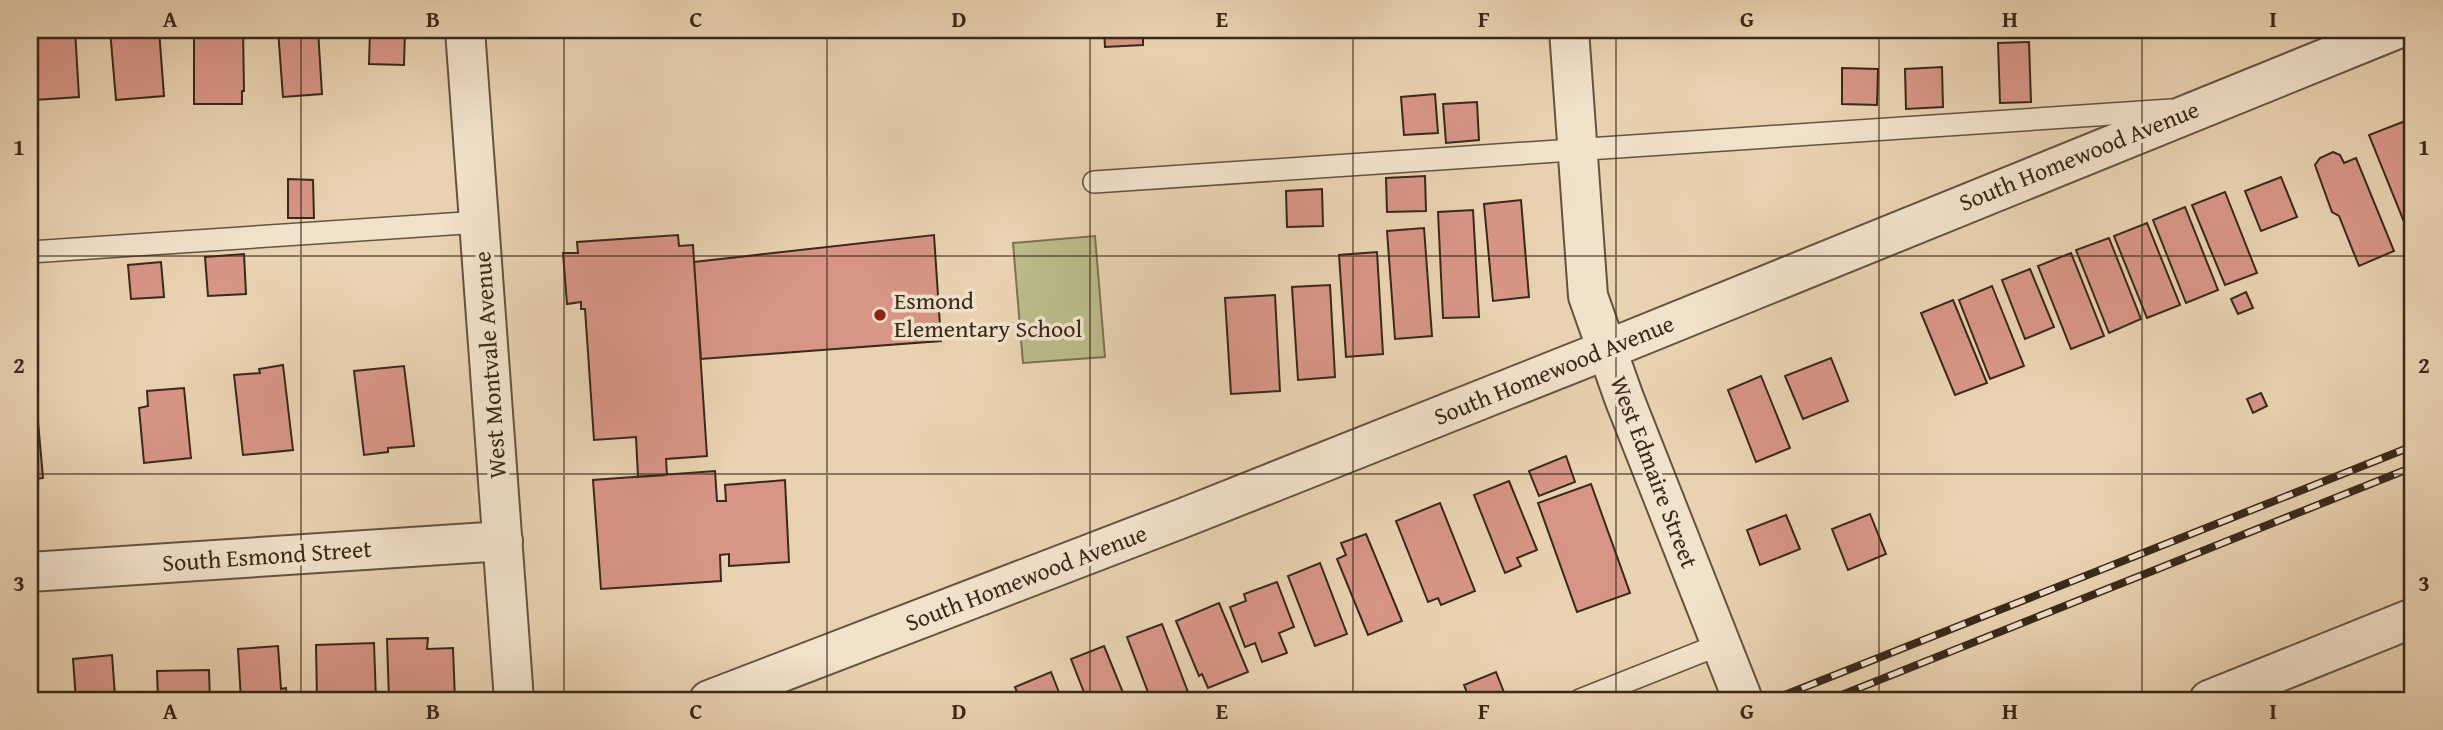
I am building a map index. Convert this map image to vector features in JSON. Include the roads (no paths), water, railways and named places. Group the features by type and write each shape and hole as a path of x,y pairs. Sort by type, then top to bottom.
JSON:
{"street":[{"name":"West Montvale Avenue","path":"465,30 514,700"},
{"name":"West Edmaire Street","path":"1569,30 1588,296 1606,350 1743,700"},
{"name":"South Homewood Avenue","path":"709,700 1606,350 2196,108 2395,30"},
{"name":"South Esmond Street","path":"30,572 503,541"},
{"path":"2209,700 2413,618"}],"lane":[{"path":"1094,182 2196,108"},
{"path":"30,251 480,222"},
{"path":"1580,700 1721,644"}],"railway":[{"path":"1772,700 2413,446"},
{"path":"1829,700 2413,467"}],"place":[{"name":"Esmond Elementary School","path":"880,315"}]}
